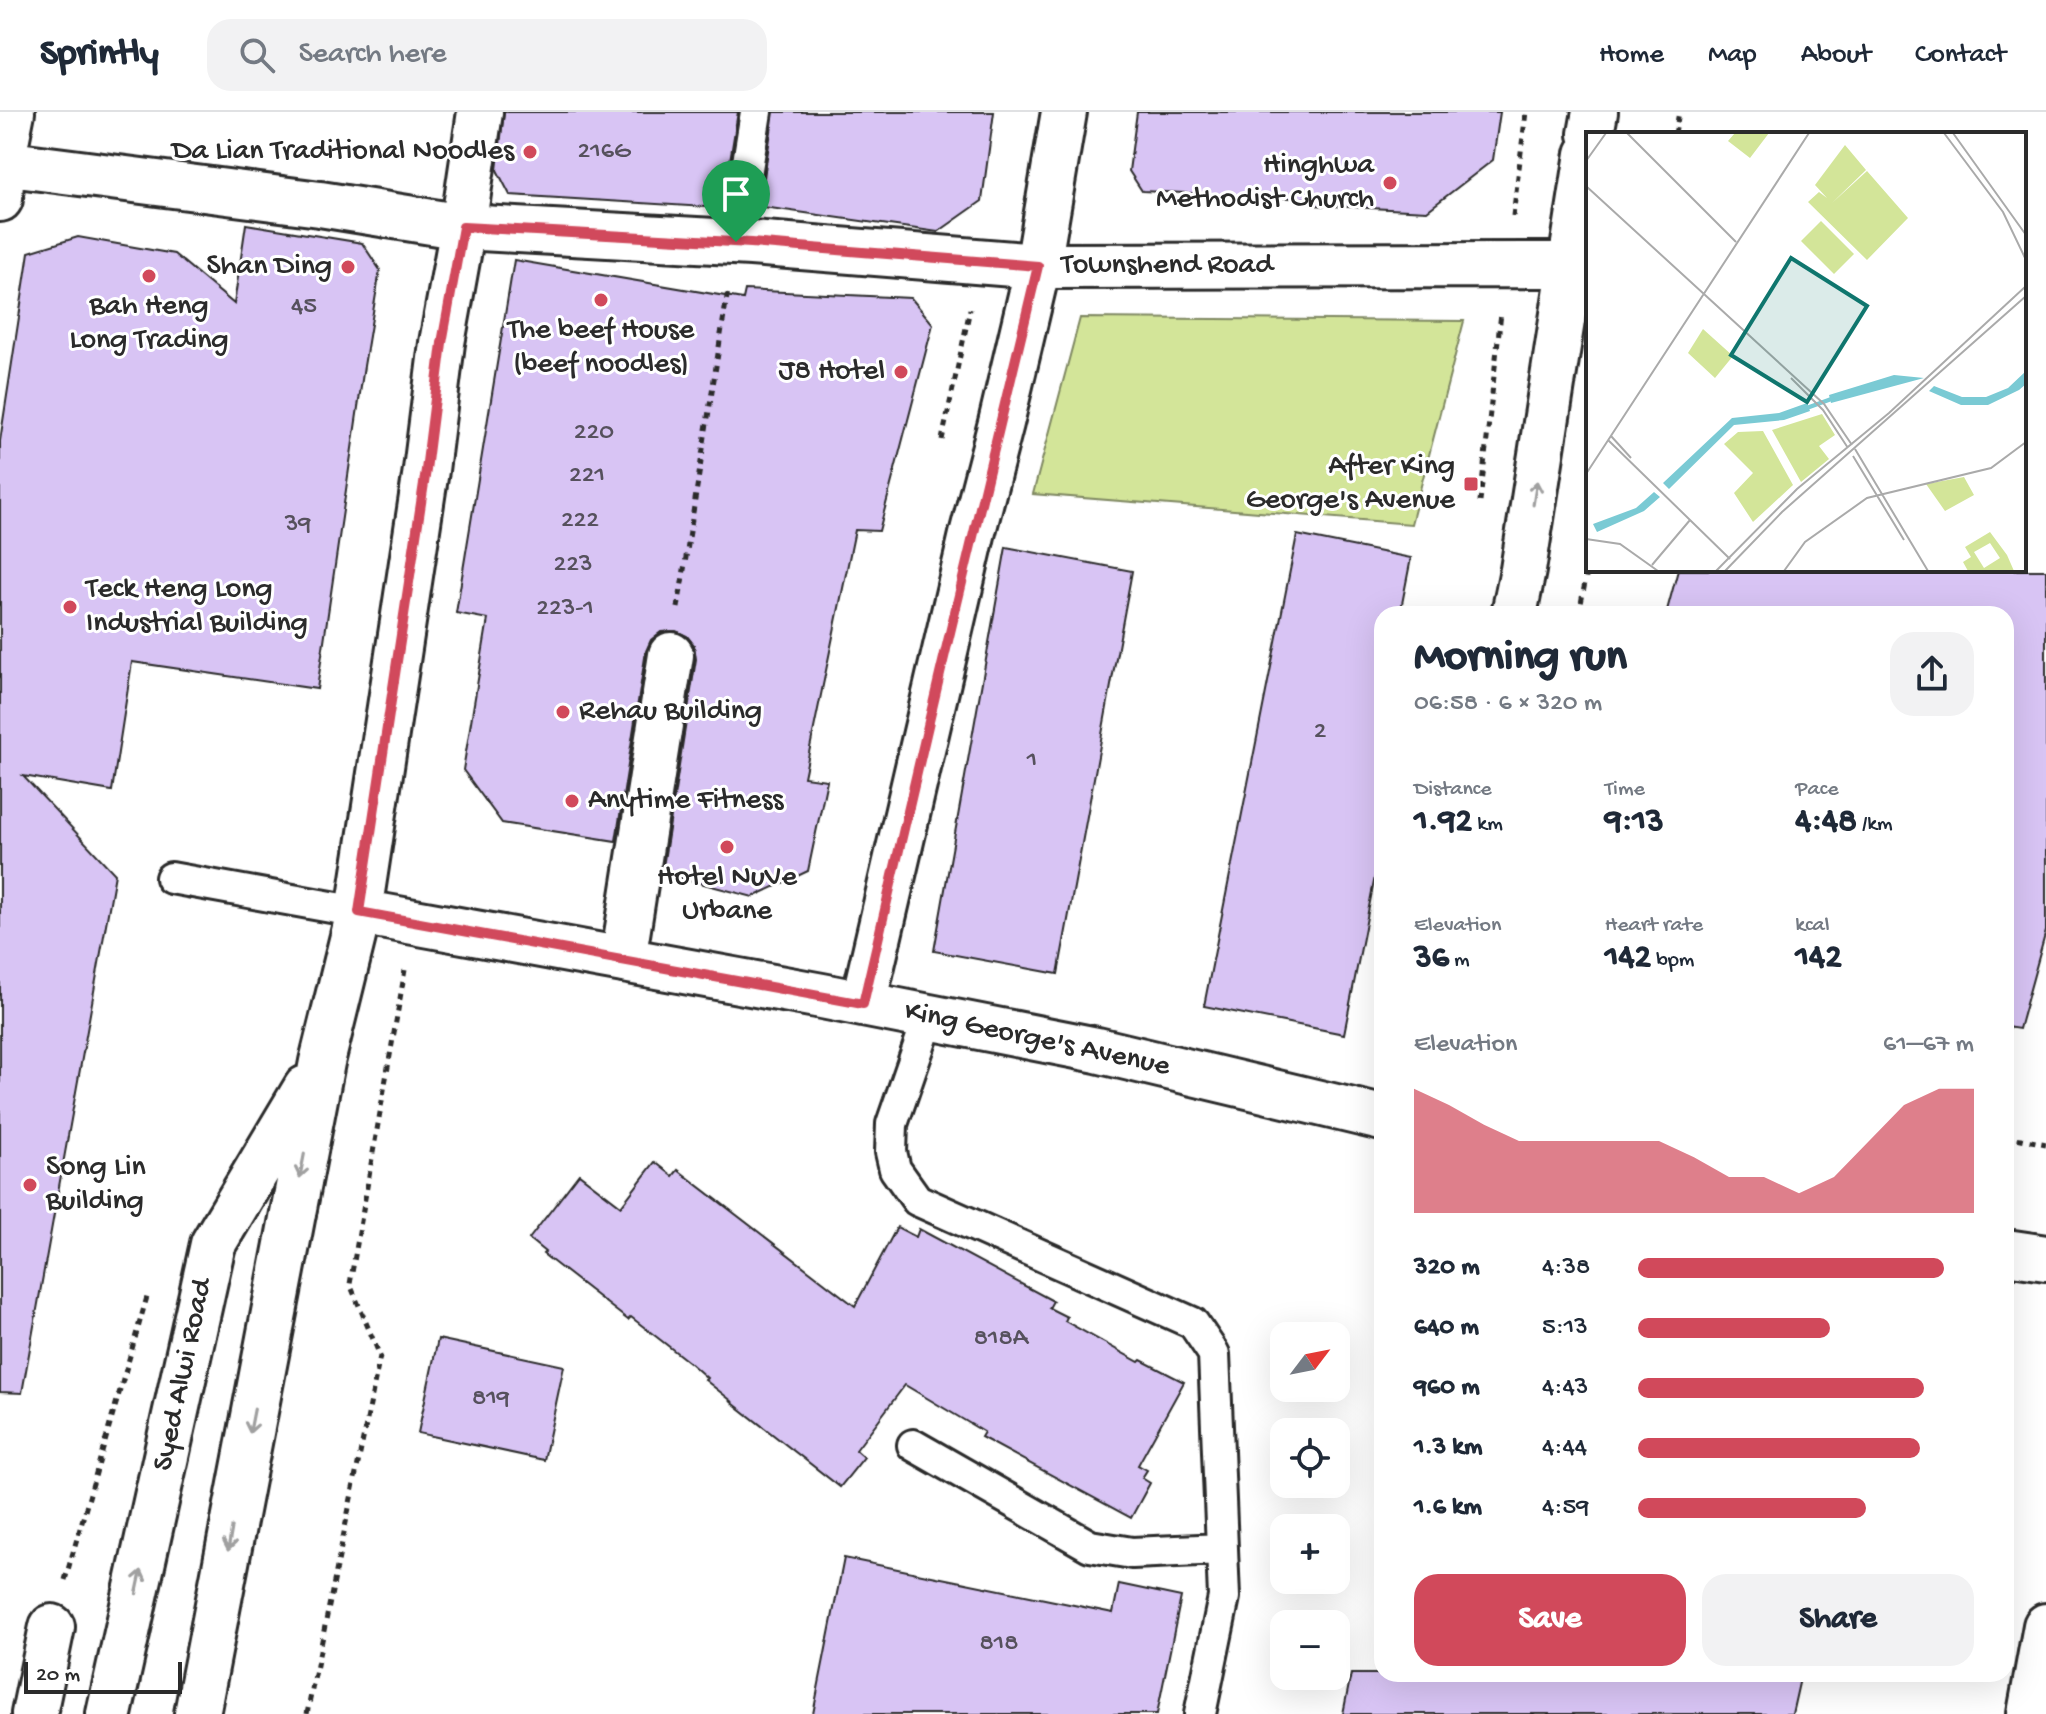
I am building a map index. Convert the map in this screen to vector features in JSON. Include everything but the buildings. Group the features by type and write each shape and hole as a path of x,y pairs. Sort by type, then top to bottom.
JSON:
{"street":[{"path":"1,181 12,112"},
{"name":"Syed Alwi Road","path":"197,1714 322,1062 359,912 426,470 442,343 480,112"},
{"path":"863,1004 1038,266 1064,112"},
{"path":"1591,132 1595,112"},
{"path":"1516,606 1586,166"},
{"name":"Townshend Road","path":"1,181 304,202 463,227 736,242 1038,266 1570,265"},
{"path":"623,960 671,655"},
{"name":"King George's Avenue","path":"359,912 1097,1050 1374,1116"},
{"name":"Syed Alwi Road","path":"109,1714 213,1244 322,1062"},
{"path":"2014,1253 2046,1258"},
{"path":"2030,1714 2046,1626"},
{"path":"34,1714 52,1627"}],"lane":[{"path":"743,194 756,112"},
{"path":"171,878 359,912"},
{"path":"929,1017 892,1124 891,1152 895,1169 917,1200 1193,1323 1214,1354 1224,1597 1200,1714"},
{"path":"913,1445 1090,1546 1132,1553 1222,1549"}],"path":[{"path":"1479,507 1526,112"},
{"path":"1675,132 1679,112"},
{"path":"671,655 736,242"},
{"path":"1581,606 1587,572"},
{"path":"307,1714 380,1356 350,1284 414,921"},
{"path":"2014,1138 2046,1144"}],"green space":[{"path":"1080,318 1464,321 1411,524 1033,494"}],"place":[{"name":"Da Lian Traditional Noodles","path":"530,152"},
{"name":"Hinghwa Methodist Church","path":"1390,183"},
{"name":"Shan Ding","path":"348,267"},
{"name":"Bah Heng Long Trading","path":"149,276"},
{"name":"The beef House (beef noodles)","path":"601,300"},
{"name":"J8 Hotel","path":"901,372"},
{"name":"After King George's Avenue","path":"1471,484"},
{"name":"Teck Heng Long Industrial Building","path":"70,607"},
{"name":"Rehau Building","path":"563,712"},
{"name":"Anytime Fitness","path":"572,801"},
{"name":"Hotel NuVe Urbane","path":"727,847"},
{"name":"Song Lin Building","path":"30,1185"}],"route":[{"path":"463,227 736,242 1038,266 863,1004 359,912 426,470 442,343 463,227"}]}
